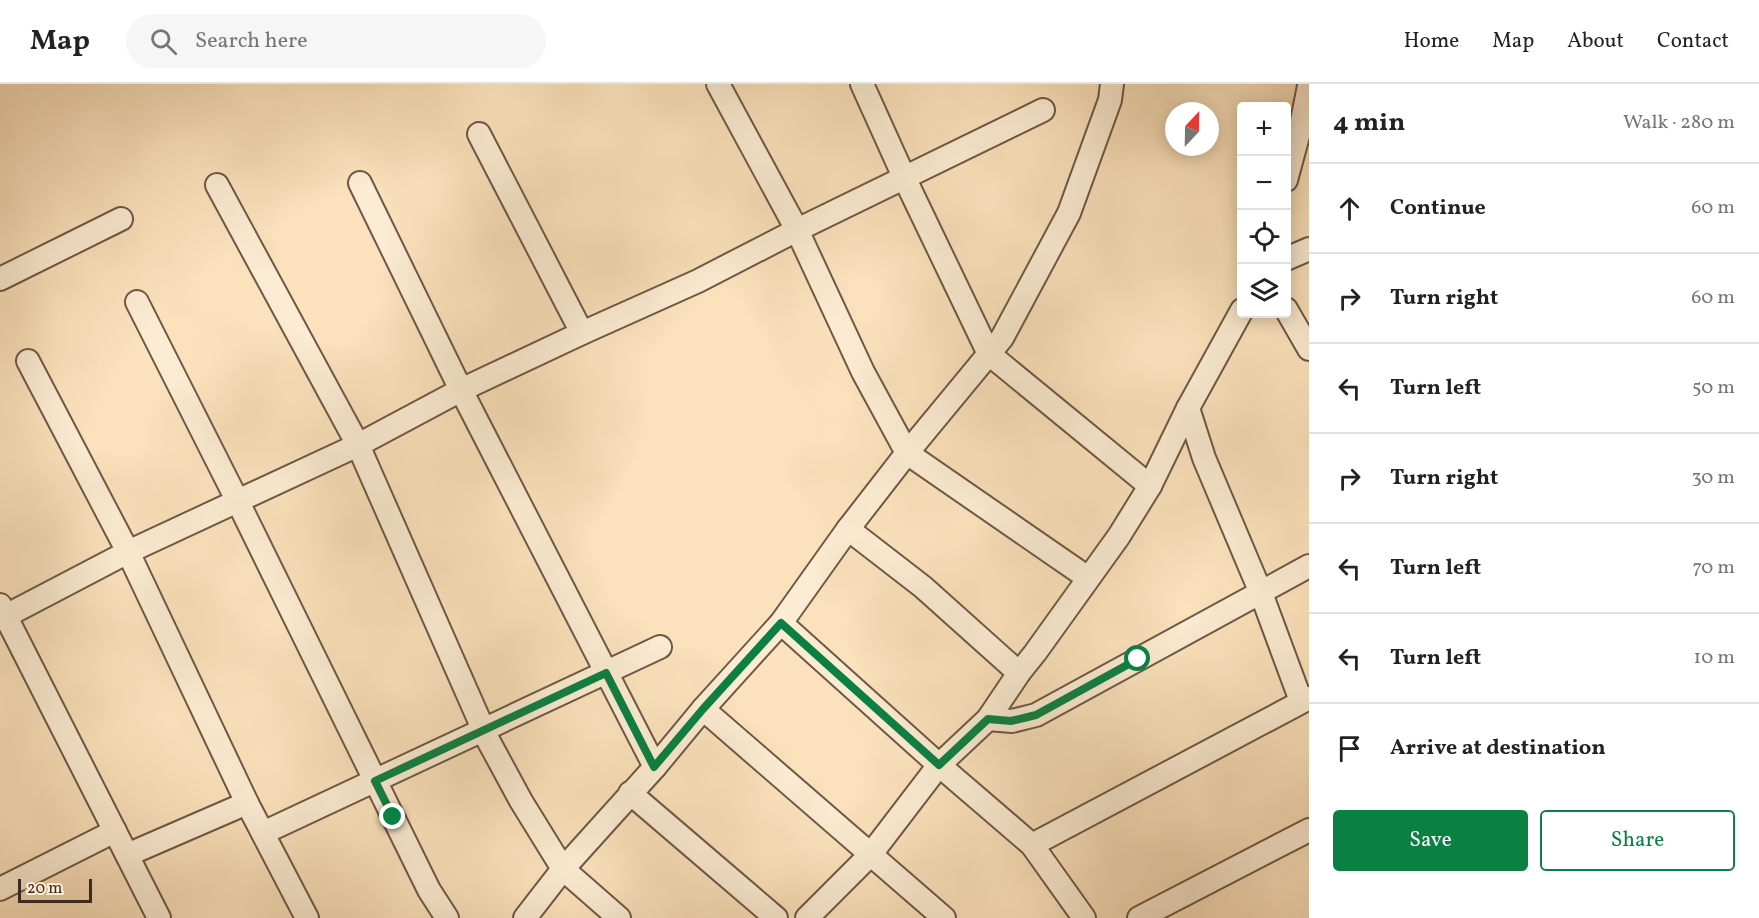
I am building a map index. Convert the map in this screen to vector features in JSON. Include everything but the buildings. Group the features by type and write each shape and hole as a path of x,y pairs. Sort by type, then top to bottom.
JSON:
{"street":[{"path":"718,84 797,230 863,372 907,453 1088,578"},
{"path":"862,84 989,354 1150,486"},
{"path":"525,918 563,869 781,623 848,529 907,453 1002,339 1069,213 1110,100 1112,84"},
{"path":"1291,164 1309,86"},
{"path":"159,918 2,613 358,446 461,390 698,281 1043,110"},
{"path":"479,134 582,333"},
{"path":"360,183 461,390 654,767"},
{"path":"217,184 358,446 484,730 521,801 563,869 619,918"},
{"path":"0,279 121,219"},
{"path":"1291,257 1309,249"},
{"path":"137,303 429,890 447,918"},
{"path":"1291,316 1309,348"},
{"path":"807,918 871,854 939,765 988,719 1119,536 1150,486 1188,408 1238,318"},
{"path":"28,361 128,552 248,803 307,918"},
{"path":"1032,845 1305,700 1204,458 1188,408"},
{"path":"848,529 923,587 1019,673"},
{"path":"988,719 1011,721 1036,715 1309,566"},
{"path":"781,623 1032,845 1084,918"},
{"path":"263,833 660,646"},
{"path":"703,709 945,918"},
{"path":"630,793 776,918"},
{"path":"127,855 248,803"},
{"path":"1139,918 1309,830"},
{"path":"0,889 115,831"}],"route":[{"path":"393,817 375,781 606,673 654,767 781,623 939,765 988,719 1011,721 1036,715 1138,659"}]}
